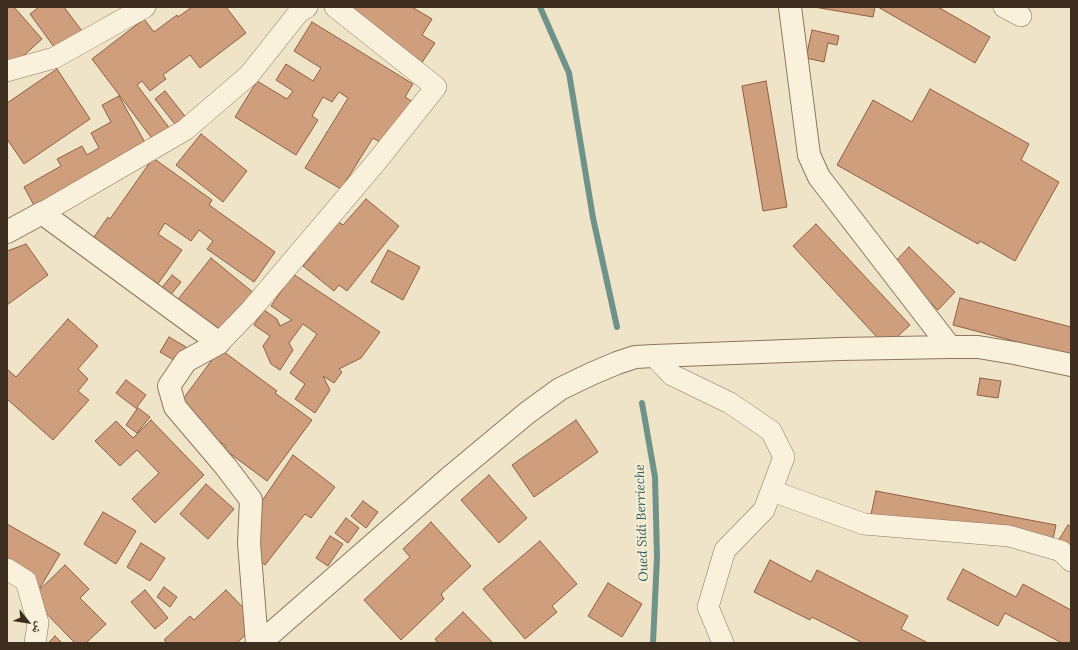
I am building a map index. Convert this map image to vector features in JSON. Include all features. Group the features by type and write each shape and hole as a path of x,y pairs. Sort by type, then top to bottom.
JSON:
{"street":[{"path":"7,71 54,58 145,7"},
{"path":"7,232 185,130 249,75 299,12 307,7"},
{"path":"259,643 248,543 251,500 226,466 175,407 169,386 186,361 218,343 250,311 378,161 436,87 335,7"},
{"path":"790,7 809,155 818,178 950,347"},
{"path":"42,213 218,343"},
{"path":"259,643 527,413 560,389 617,363 635,358 654,356 840,349 978,347 1071,365"},
{"path":"654,356 672,375 730,403 771,430 784,457 764,510 725,550 708,607 723,643"},
{"path":"772,491 864,524 1009,536 1061,551 1071,561"},
{"path":"7,569 26,581 38,623 34,643"}],"building":[{"path":"7,7 14,7 42,39 11,67 7,63"},
{"path":"39,7 64,7 82,31 57,51 30,14"},
{"path":"192,7 226,7 246,33 200,68 190,55 163,75 166,79 150,91 142,81 137,85 173,133 157,145 92,59 144,19 154,32 177,15 178,17"},
{"path":"348,7 412,7 432,19 422,35 435,43 421,64"},
{"path":"814,7 875,7 873,17"},
{"path":"878,7 938,7 990,37 975,63"},
{"path":"312,22 413,84 405,97 413,102 383,144 373,138 341,189 305,168 348,98 339,92 332,102 323,97 312,116 318,120 296,155 235,117 257,81 287,99 293,91 276,80 286,64 313,81 321,68 294,51"},
{"path":"812,30 839,36 837,45 828,43 824,62 806,58"},
{"path":"57,69 90,119 24,164 7,139 7,103"},
{"path":"766,81 787,207 763,211 742,86"},
{"path":"930,89 1029,144 1021,160 1059,182 1015,261 980,241 978,244 837,165 873,100 912,122"},
{"path":"165,91 188,120 178,128 155,99"},
{"path":"119,96 148,148 37,211 24,187 61,166 57,159 82,146 87,155 99,148 91,133 111,122 102,105"},
{"path":"201,134 247,171 223,202 176,165"},
{"path":"153,158 212,200 209,205 275,252 254,282 207,249 213,241 199,230 191,241 165,223 158,234 182,250 155,288 87,247 108,217 110,219"},
{"path":"366,199 399,226 347,291 339,285 334,291 303,266 315,252 311,248 334,219 343,225"},
{"path":"816,224 910,325 886,347 793,246"},
{"path":"26,244 48,275 7,305 7,251"},
{"path":"909,247 955,292 938,310 892,265"},
{"path":"388,250 420,267 403,300 371,282"},
{"path":"211,258 255,294 219,339 175,303"},
{"path":"293,274 380,332 361,358 339,369 342,372 334,383 323,376 330,390 315,413 295,399 305,384 290,373 317,334 303,324 289,343 293,350 280,370 271,364 263,346 270,336 254,325 264,310 277,319 280,326 292,320 271,306"},
{"path":"172,275 181,282 169,297 160,290"},
{"path":"960,298 1071,327 1071,356 953,325"},
{"path":"68,319 98,346 78,369 88,379 78,391 89,400 53,440 7,399 7,369 16,377"},
{"path":"169,337 186,347 177,362 160,352"},
{"path":"220,349 277,391 275,393 312,420 267,481 224,449 226,446 175,410"},
{"path":"980,378 1001,381 998,398 977,395"},
{"path":"126,380 146,395 137,407 150,417 137,433 126,425 137,409 116,393"},
{"path":"151,420 204,475 155,523 132,499 159,473 137,450 120,466 95,441 116,421 133,438"},
{"path":"576,420 598,452 534,497 512,465"},
{"path":"293,455 335,487 311,518 305,514 265,565 259,560 258,507"},
{"path":"489,475 527,518 499,543 461,500"},
{"path":"206,484 234,509 208,539 180,514"},
{"path":"876,491 1056,525 1050,553 870,519"},
{"path":"363,501 378,512 366,528 351,516"},
{"path":"103,512 136,531 116,564 84,544"},
{"path":"346,518 359,528 348,543 335,533"},
{"path":"431,522 471,566 441,594 444,599 401,640 364,600 410,557 403,549"},
{"path":"7,524 60,554 40,588 7,569"},
{"path":"1068,525 1071,527 1071,560 1053,549"},
{"path":"330,536 343,544 328,566 316,558"},
{"path":"540,541 577,584 552,606 557,612 525,639 483,589"},
{"path":"141,543 165,558 150,581 127,567"},
{"path":"770,560 811,582 817,570 908,616 901,629 928,643 863,643 812,617 810,620 754,592"},
{"path":"65,565 89,589 80,598 106,624 86,643 75,643 31,598"},
{"path":"963,569 1016,597 1023,584 1071,610 1071,643 1062,643 1005,613 998,626 947,599"},
{"path":"608,583 642,604 622,637 588,616"},
{"path":"164,587 177,597 170,607 157,597"},
{"path":"145,590 168,618 155,629 131,602"},
{"path":"226,590 258,623 237,643 167,643 164,640 190,616 194,620"},
{"path":"463,612 493,643 438,643 435,639"},
{"path":"55,636 62,643 48,643"}],"waterway":[{"path":"540,7 569,73 593,218 617,327"},
{"name":"Oued Sidi Berrieche","path":"642,403 655,477 657,557 653,643"}]}
